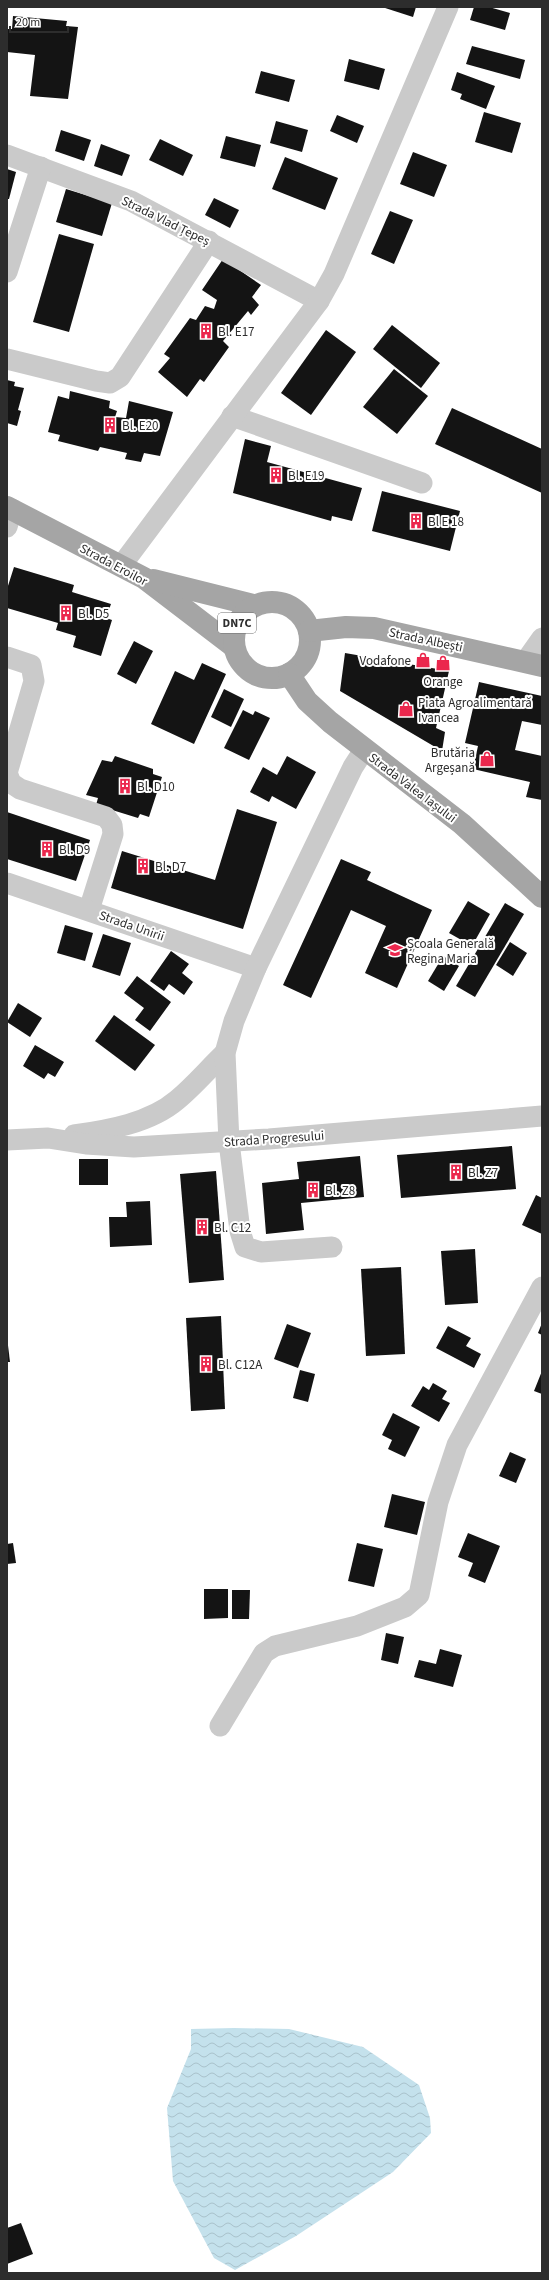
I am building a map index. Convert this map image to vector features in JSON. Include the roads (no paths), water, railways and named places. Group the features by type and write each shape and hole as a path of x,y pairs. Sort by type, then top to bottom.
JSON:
{"main road":[{"name":"Strada Eroilor","path":"9,514 144,578 233,646"},
{"path":"144,578 253,606"},
{"name":"DN7C","path":"289,674 278,678 266,678 254,674 244,667 237,658 233,646 233,634 237,622 244,613 253,606 264,602 276,601 288,604 297,611 305,620 309,631"},
{"name":"Strada Albești","path":"309,631 346,627 374,628 534,664"},
{"path":"289,674 300,666 307,656 310,644 309,631"},
{"name":"Strada Valea Iașului","path":"289,674 307,701 364,750 462,824 542,897"}],"street":[{"path":"121,566 232,416 302,326 334,274 448,7"},
{"name":"Strada Vlad Țepeș","path":"7,155 131,201 209,241 318,301"},
{"path":"7,272 41,167"},
{"path":"7,359 96,381 110,382 120,377 209,241"},
{"path":"232,416 422,483"},
{"path":"534,664 542,638"},
{"path":"7,657 31,665 34,681 7,773 11,783 20,789 106,817 112,825 113,834 89,910"},
{"path":"332,1246 261,1252 245,1247 240,1230 229,1142 225,1053 234,1022 256,968 353,767 364,750"},
{"name":"Strada Unirii","path":"7,883 256,968"},
{"path":"48,1138 121,1126 154,1115 177,1101 225,1053"},
{"name":"Strada Progresului","path":"7,1140 48,1138 86,1144 134,1147 229,1142 542,1116"},
{"path":"220,1726 264,1653 276,1646 357,1626 405,1607 419,1595 438,1502 457,1445 542,1288"}],"water":[{"path":"191,2029 289,2029 363,2047 419,2085 430,2118 431,2133 393,2172 296,2236 235,2270 214,2258 173,2181 167,2108 191,2049"}],"place":[{"name":"Bl. E17","path":"206,331"},
{"name":"Bl. E20","path":"110,425"},
{"name":"Bl. E19","path":"276,475"},
{"name":"Bl E 18","path":"416,521"},
{"name":"Bl. D5","path":"66,613"},
{"name":"Vodafone","path":"423,660"},
{"name":"Orange","path":"443,663"},
{"name":"Piata Agroalimentară Ivancea","path":"406,709"},
{"name":"Brutăria Argeșană","path":"487,759"},
{"name":"Bl. D10","path":"125,786"},
{"name":"Bl. D9","path":"47,849"},
{"name":"Bl. D7","path":"143,866"},
{"name":"Școala Generală Regina Maria","path":"395,950"},
{"name":"Bl. Z7","path":"456,1172"},
{"name":"Bl. Z8","path":"313,1190"},
{"name":"Bl. C12","path":"202,1227"},
{"name":"Bl. C12A","path":"206,1364"}]}
